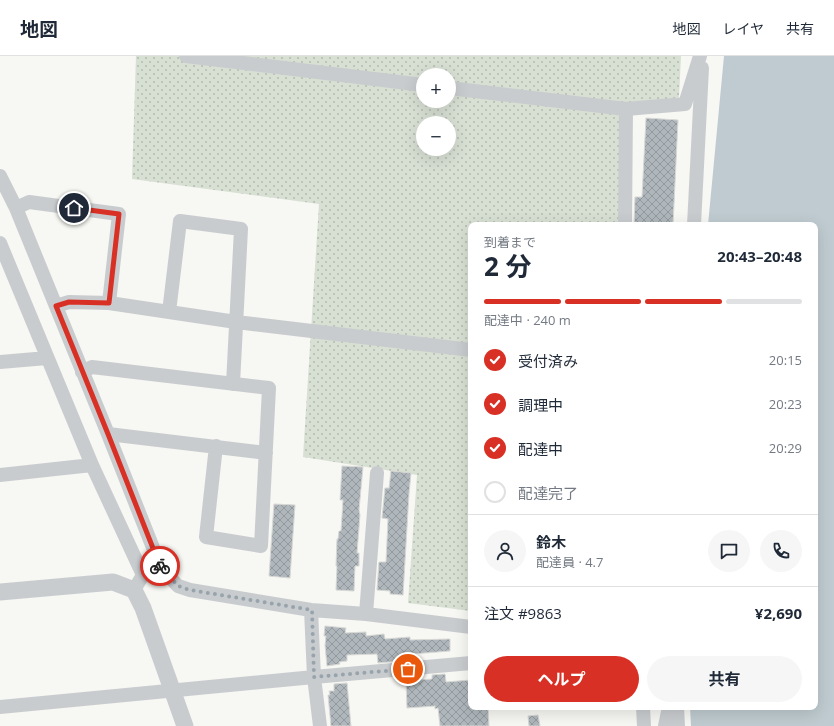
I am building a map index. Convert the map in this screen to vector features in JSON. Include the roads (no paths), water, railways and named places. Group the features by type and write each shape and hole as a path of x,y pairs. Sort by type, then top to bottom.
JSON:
{"street":[{"path":"186,56 416,84"},
{"path":"456,89 626,109 686,104 702,56"},
{"path":"694,222 702,56"},
{"path":"625,222 626,109"},
{"path":"0,176 16,208 161,568 178,586 190,590 312,610 366,614 468,627"},
{"path":"16,208 29,202 119,214 109,303"},
{"path":"169,312 180,221 241,229 233,384"},
{"path":"0,243 92,465 142,575"},
{"path":"56,306 69,302 109,303 236,322 468,350"},
{"path":"0,362 47,358"},
{"path":"82,372 92,367 269,388 261,546 206,537 216,446"},
{"path":"108,434 266,453"},
{"path":"0,475 92,465"},
{"path":"366,614 377,473"},
{"path":"134,590 142,575 161,568"},
{"path":"0,592 113,582 134,590 143,608 185,726"},
{"path":"312,610 314,677 320,726"},
{"path":"0,707 468,663"},
{"path":"643,710 644,726"},
{"path":"665,726 668,710"},
{"path":"677,710 678,726"}]}
